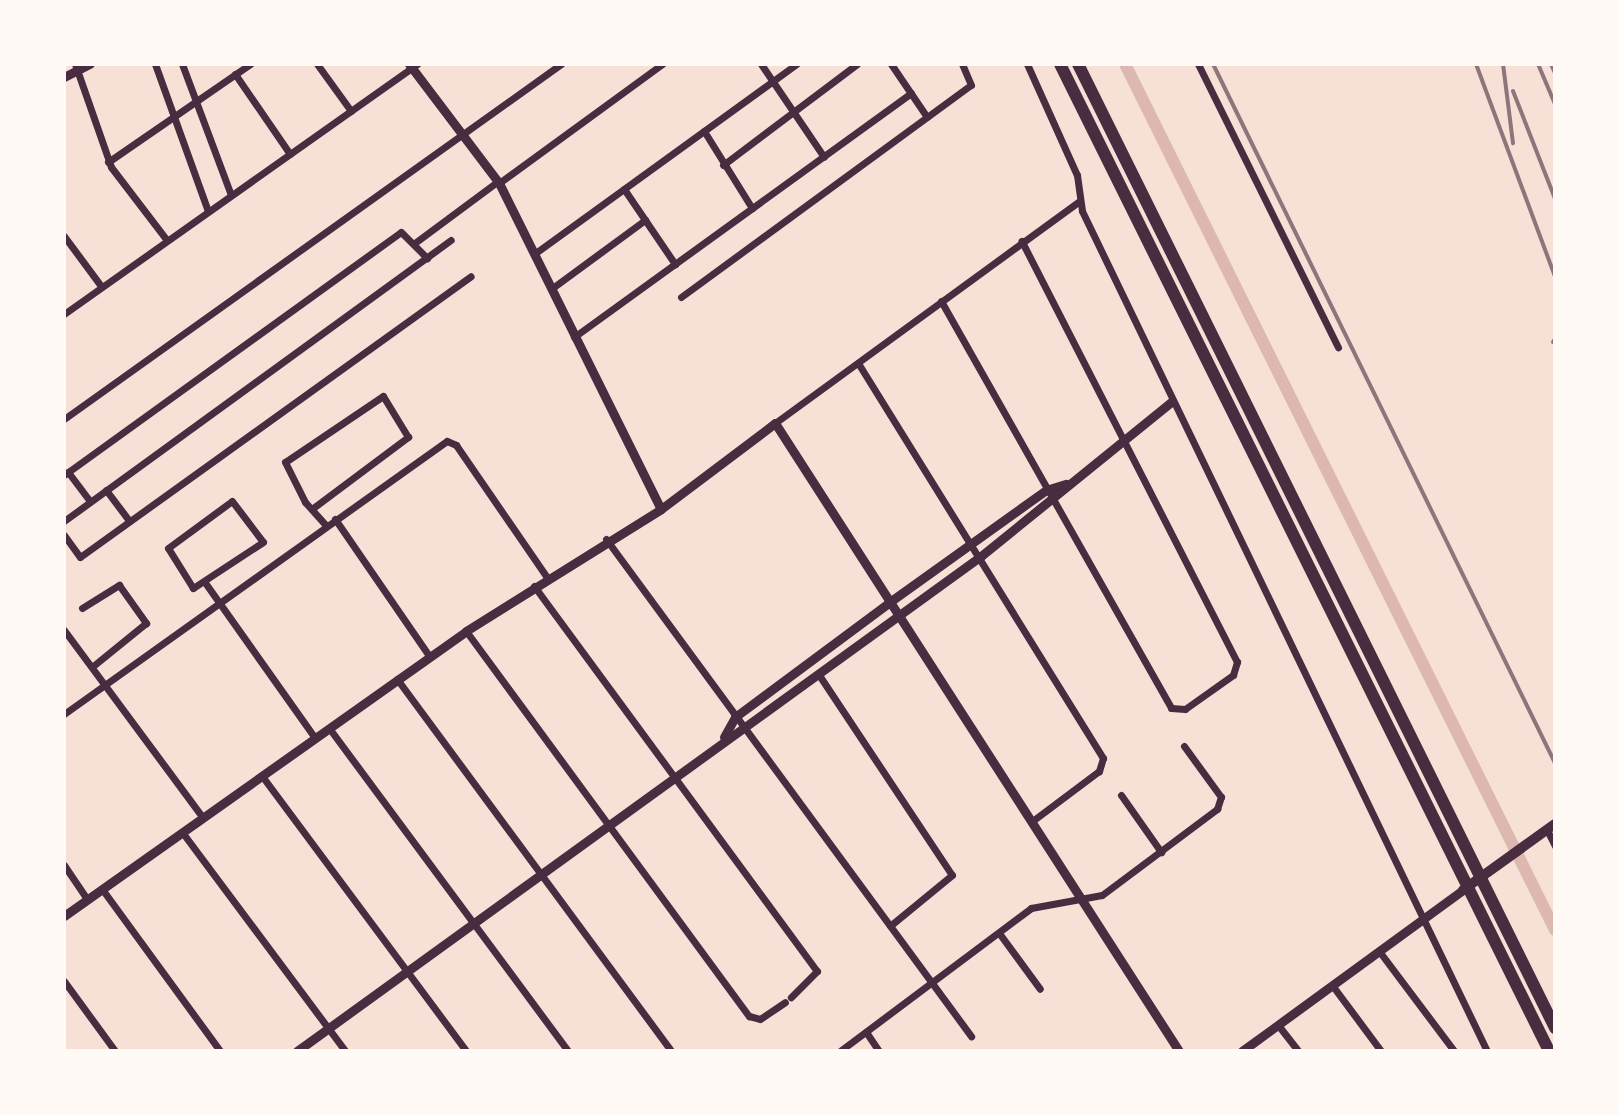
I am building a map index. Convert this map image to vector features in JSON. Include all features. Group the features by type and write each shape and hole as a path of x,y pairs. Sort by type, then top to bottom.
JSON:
{"highway":[{"path":"1060,64 1549,1051"},
{"path":"1078,64 1555,1028"}],"main road":[{"path":"1463,890 1551,827"}],"street":[{"path":"64,77 76,67 90,64"},
{"path":"155,64 208,211"},
{"path":"182,64 231,195"},
{"path":"108,162 250,64"},
{"path":"317,64 351,111"},
{"path":"64,419 561,64"},
{"path":"416,242 662,64"},
{"path":"761,64 824,157"},
{"path":"534,254 796,64"},
{"path":"723,165 857,64"},
{"path":"891,64 927,117"},
{"path":"681,297 971,85 962,64"},
{"path":"1027,64 1077,175 1078,202 1171,402 1425,916 1487,1051"},
{"path":"1198,64 1338,347"},
{"path":"64,314 413,65 498,182 661,509"},
{"path":"76,67 108,162 166,239"},
{"path":"235,74 290,154"},
{"path":"574,337 911,93"},
{"path":"704,131 752,208"},
{"path":"624,189 675,264"},
{"path":"64,916 546,576 661,509 1078,202"},
{"path":"551,289 645,220"},
{"path":"90,501 66,474 401,232 416,242 427,258"},
{"path":"64,236 101,286"},
{"path":"64,521 451,240"},
{"path":"941,301 1046,490 1177,711 1238,668 1022,241"},
{"path":"64,535 80,557 471,276"},
{"path":"858,363 981,556 1103,758 1099,771 1035,819"},
{"path":"313,508 408,437 383,396 285,462 313,508 326,525"},
{"path":"297,1051 724,737 745,730 1054,502 1066,484 1171,402"},
{"path":"775,423 1035,819 1179,1051"},
{"path":"64,714 326,525 450,441 546,576"},
{"path":"724,737 735,717 891,601 1046,490 1066,484"},
{"path":"106,490 129,521"},
{"path":"236,500 264,540 206,584 189,585 168,548 236,500"},
{"path":"335,519 429,656"},
{"path":"606,539 971,1036"},
{"path":"206,584 315,738"},
{"path":"82,608 119,585 146,623 93,666"},
{"path":"466,631 755,1020 788,1000 818,975 533,585"},
{"path":"64,630 203,818"},
{"path":"819,675 952,875 890,926"},
{"path":"397,679 671,1051"},
{"path":"329,728 568,1051"},
{"path":"840,1051 1034,906 1102,895 1221,804 1184,746"},
{"path":"262,776 466,1051"},
{"path":"1121,795 1161,852"},
{"path":"1551,827 1555,846"},
{"path":"182,832 345,1051"},
{"path":"64,865 87,899"},
{"path":"102,889 220,1051"},
{"path":"1242,1051 1463,890"},
{"path":"999,933 1040,989"},
{"path":"1379,951 1454,1051"},
{"path":"64,981 115,1051"},
{"path":"1332,985 1381,1051"},
{"path":"1278,1025 1298,1051"},
{"path":"866,1032 879,1051"}],"waterway":[{"path":"1125,64 1555,930"}],"railway":[{"path":"1213,64 1555,763"},
{"path":"1476,64 1555,276"},
{"path":"1503,64 1513,143"},
{"path":"1538,64 1555,104"},
{"path":"1551,64 1555,73"},
{"path":"1513,91 1555,199"}]}
